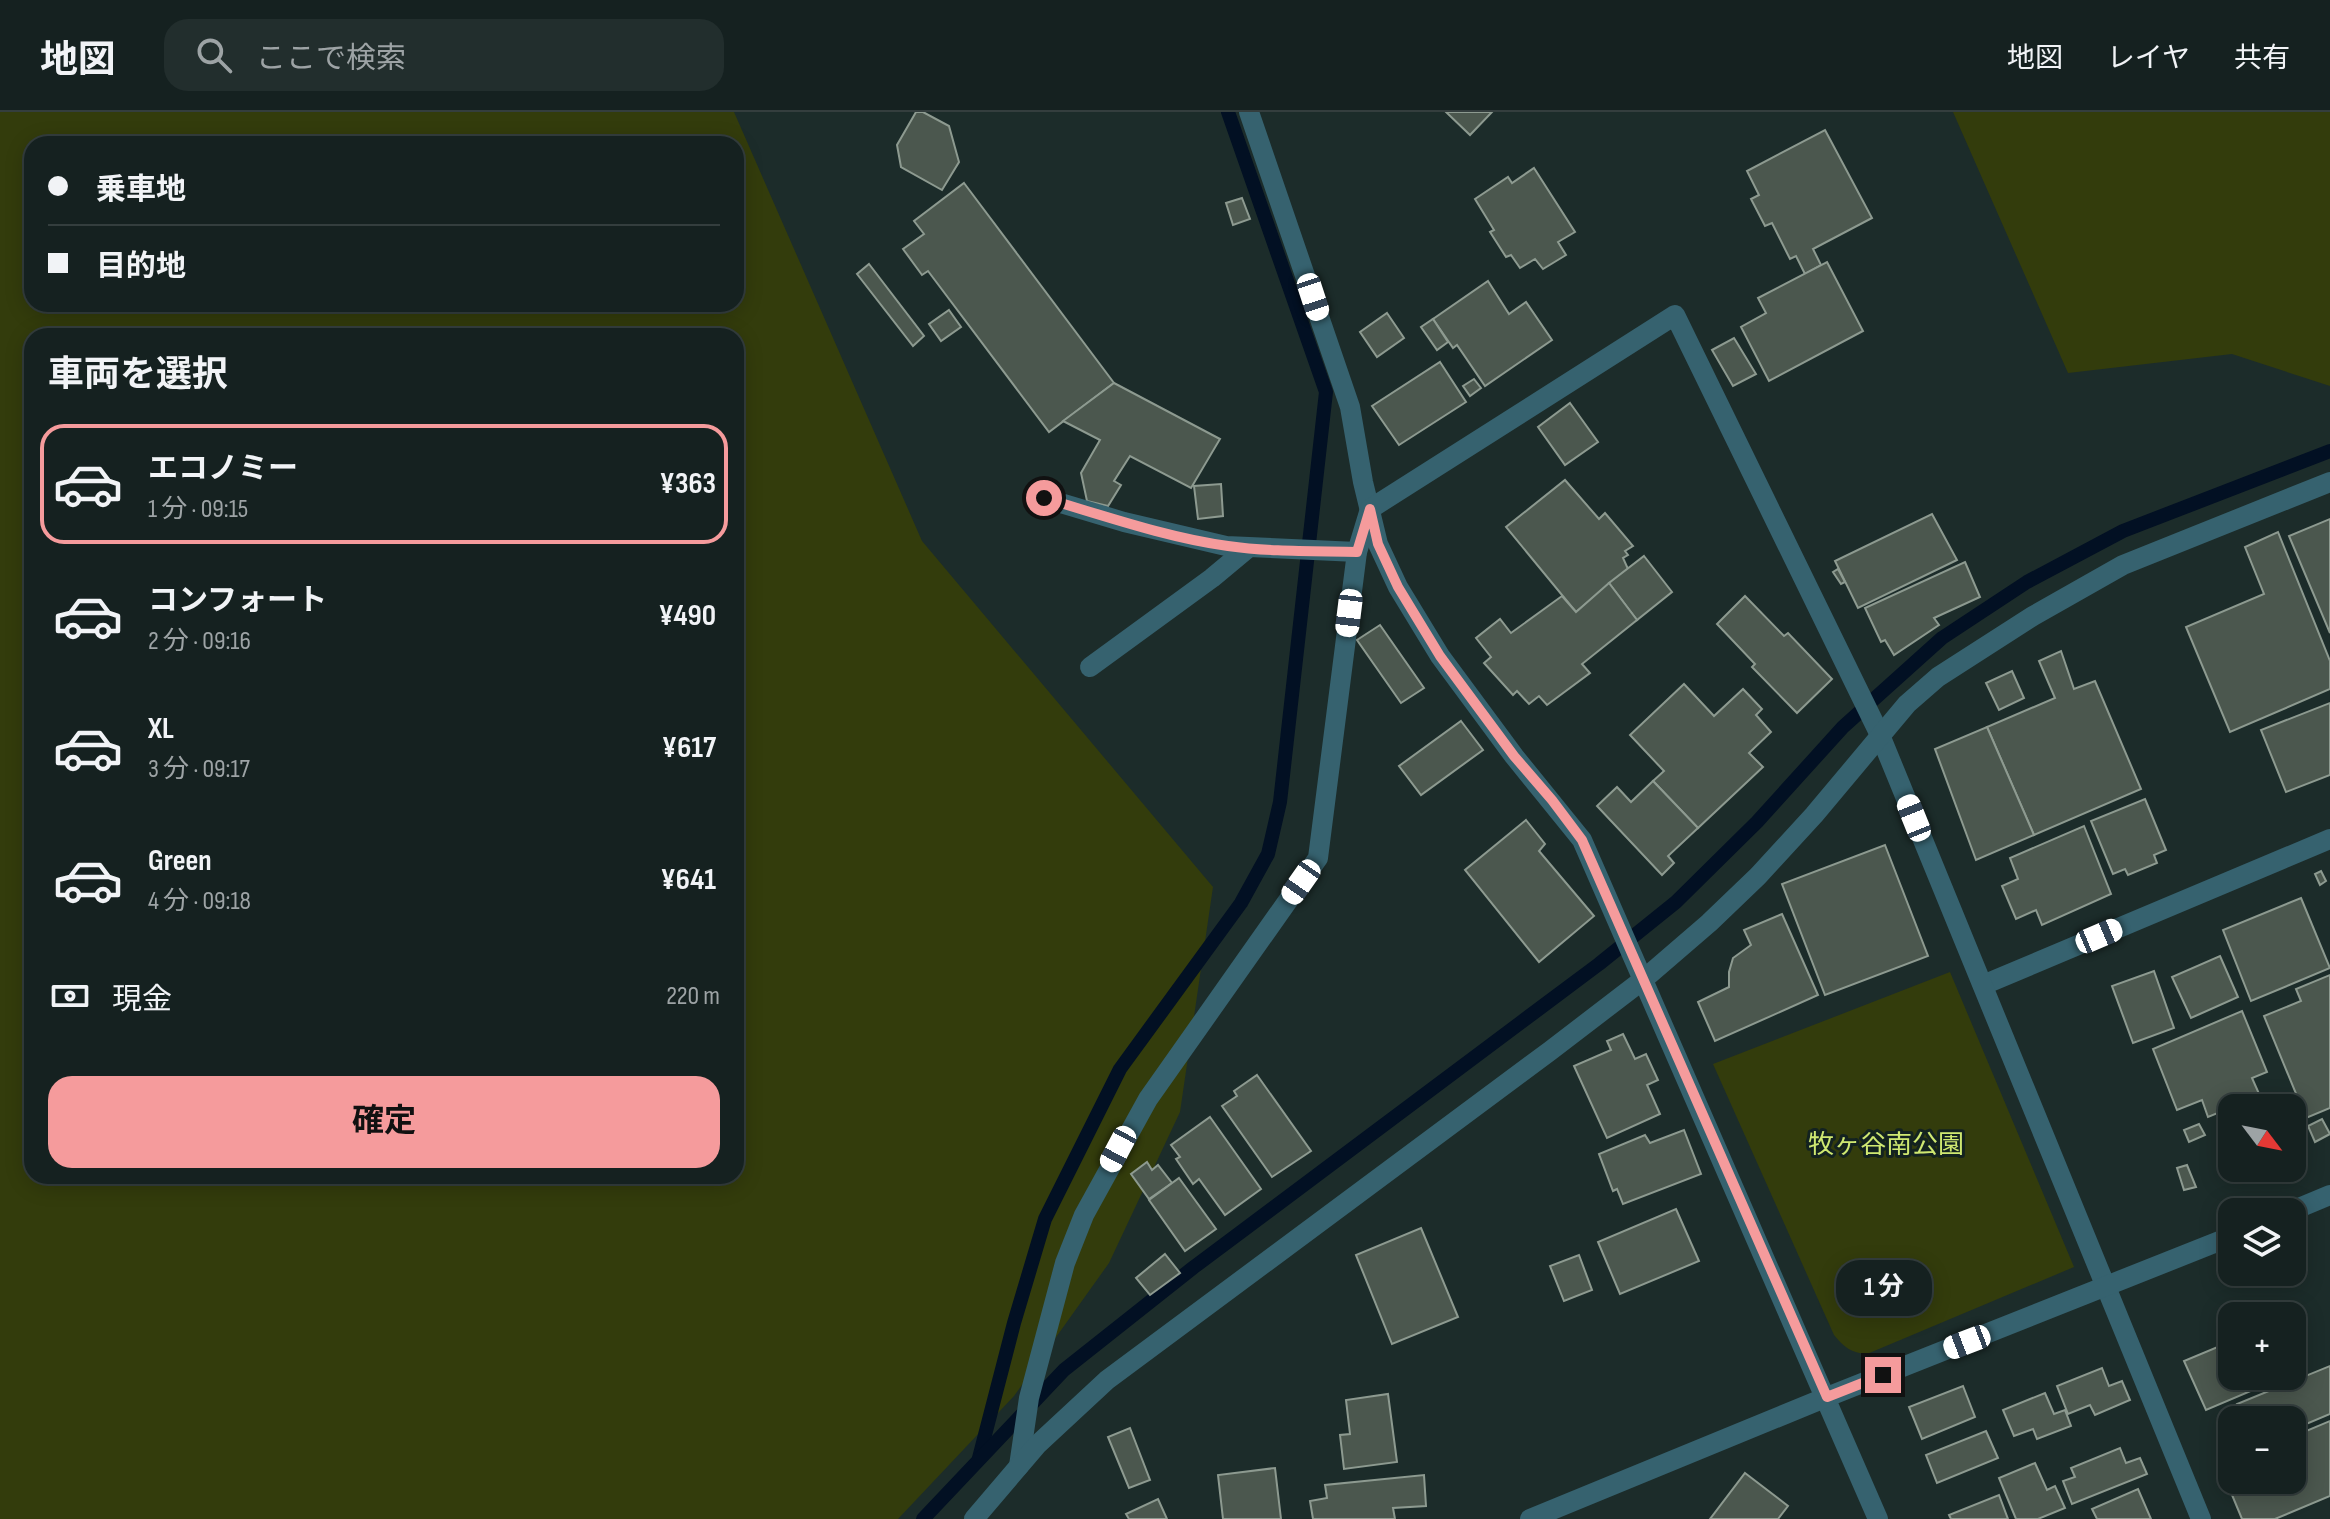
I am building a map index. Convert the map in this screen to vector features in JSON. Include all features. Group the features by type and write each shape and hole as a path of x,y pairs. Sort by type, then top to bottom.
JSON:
{"street":[{"path":"1271,112 1253,122 1350,407 1378,544 1398,587 1440,656 1514,756 1582,840 1878,1519"},
{"path":"1019,1466 1029,1398 1065,1263 1084,1215 1148,1099 1318,858 1357,552 1370,509 1675,315 1880,735 2201,1519"},
{"path":"974,1519 1037,1445 1107,1380 1644,979 1709,923 1814,815 1907,704 1938,677 2033,616 2123,565 2330,482"},
{"path":"1044,498 1124,522 1226,546 1357,552"},
{"path":"1090,667 1248,548"},
{"path":"1983,985 2330,839"},
{"path":"2306,1205 2330,1195"},
{"path":"1530,1519 2218,1242"}],"green space":[{"path":"0,112 734,112 922,541 1213,887 1180,1112 1109,1263 1014,1396 898,1519 0,1519"},
{"path":"1953,112 2330,112 2330,386 2232,354 2068,373"},
{"name":"牧ヶ谷南公園","path":"1950,972 2074,1267 1867,1354 1852,1351 1834,1335 1713,1064"}],"building":[{"path":"916,112 923,112 949,126 959,162 942,190 901,167 897,145"},
{"path":"1446,112 1492,112 1470,135"},
{"path":"1825,130 1872,218 1813,249 1821,265 1805,274 1796,256 1790,259 1772,223 1765,226 1751,199 1759,195 1747,171"},
{"path":"1534,168 1575,232 1558,242 1566,255 1543,269 1535,259 1520,268 1511,255 1506,257 1475,199 1508,177 1512,183"},
{"path":"964,183 1114,383 1049,432 928,271 922,275 903,249 924,234 914,221"},
{"path":"1242,198 1250,219 1233,225 1226,203"},
{"path":"1827,262 1863,331 1769,381 1741,327 1766,313 1758,298"},
{"path":"869,264 924,336 913,346 857,274"},
{"path":"1488,281 1509,314 1526,302 1552,340 1485,386 1457,345 1453,348 1433,319"},
{"path":"949,310 961,327 941,341 929,324"},
{"path":"1387,313 1404,338 1377,357 1360,332"},
{"path":"1433,319 1448,342 1437,350 1421,327"},
{"path":"1734,338 1756,374 1733,386 1712,350"},
{"path":"1440,362 1466,402 1399,445 1372,406"},
{"path":"1474,379 1481,388 1470,396 1463,386"},
{"path":"1114,383 1220,439 1191,488 1130,456 1114,481 1121,485 1108,506 1087,501 1081,473 1100,440 1063,421"},
{"path":"1570,403 1598,442 1565,465 1538,427"},
{"path":"1565,480 1599,519 1605,513 1633,546 1625,551 1628,555 1623,558 1628,569 1576,612 1506,527"},
{"path":"1221,484 1223,516 1198,519 1194,486"},
{"path":"1932,514 1957,560 1858,608 1835,561"},
{"path":"2330,519 2330,633 2289,536"},
{"path":"2278,532 2330,661 2330,689 2230,732 2186,627 2264,594 2245,547"},
{"path":"1644,556 1672,592 1637,620 1609,583"},
{"path":"1965,562 1980,597 1934,618 1939,625 1894,655 1885,640 1881,642 1865,608"},
{"path":"1838,569 1845,582 1841,584 1833,572"},
{"path":"1609,583 1637,620 1582,664 1590,673 1547,705 1539,696 1529,704 1517,691 1513,695 1484,663 1491,657 1476,638 1500,619 1511,633 1562,596 1576,612"},
{"path":"1745,596 1784,636 1788,633 1832,679 1797,713 1752,667 1755,664 1717,624"},
{"path":"1380,625 1424,688 1401,703 1357,640"},
{"path":"2061,651 2074,689 2095,681 2141,789 2034,835 1987,727 2055,698 2039,661"},
{"path":"2012,671 2024,698 1999,710 1986,683"},
{"path":"1684,684 1714,716 1743,689 1762,709 1756,715 1771,732 1749,753 1763,767 1698,828 1653,781 1664,771 1630,735"},
{"path":"2330,703 2330,775 2286,792 2261,730"},
{"path":"1461,721 1483,750 1421,795 1399,766"},
{"path":"1987,727 2034,835 1976,860 1935,749"},
{"path":"1653,781 1698,828 1668,856 1674,863 1662,875 1597,806 1617,787 1631,802"},
{"path":"2145,799 2166,850 2154,855 2157,863 2128,875 2125,869 2113,874 2091,821"},
{"path":"1526,820 1545,844 1539,851 1594,916 1539,962 1465,870"},
{"path":"2084,826 2111,894 2042,925 2036,910 2016,919 2002,886 2018,879 2010,858"},
{"path":"1885,845 1928,956 1825,995 1782,884"},
{"path":"2321,871 2326,881 2320,885 2315,874"},
{"path":"2301,898 2330,968 2251,1001 2223,930"},
{"path":"1782,914 1818,995 1715,1041 1698,1002 1729,987 1733,958 1751,945 1744,930"},
{"path":"2220,956 2238,997 2191,1018 2172,977"},
{"path":"2154,971 2174,1028 2133,1043 2112,986"},
{"path":"2330,975 2330,1108 2306,1118 2306,1094 2296,1094 2264,1016 2301,1001 2296,989"},
{"path":"2242,1011 2267,1072 2252,1078 2259,1094 2218,1094 2218,1113 2208,1117 2202,1100 2177,1110 2153,1049"},
{"path":"1623,1034 1635,1059 1646,1054 1658,1080 1647,1085 1660,1114 1607,1138 1574,1066 1611,1050 1607,1041"},
{"path":"1257,1075 1311,1151 1272,1177 1222,1106 1237,1096 1234,1091"},
{"path":"1210,1117 1261,1189 1225,1215 1199,1179 1193,1184 1176,1159 1180,1157 1171,1145"},
{"path":"2322,1119 2330,1134 2315,1142 2308,1126"},
{"path":"2199,1124 2205,1135 2189,1142 2184,1130"},
{"path":"1684,1130 1701,1174 1623,1204 1617,1189 1613,1191 1599,1154 1645,1135 1650,1143"},
{"path":"1147,1162 1152,1170 1158,1165 1172,1183 1149,1199 1131,1174"},
{"path":"2187,1165 2196,1187 2184,1190 2177,1168"},
{"path":"1179,1178 1216,1229 1185,1251 1149,1200"},
{"path":"1676,1209 1699,1261 1620,1294 1598,1242"},
{"path":"1421,1228 1458,1317 1392,1344 1356,1255"},
{"path":"1165,1254 1180,1273 1150,1295 1136,1278"},
{"path":"1579,1255 1592,1290 1564,1301 1550,1266"},
{"path":"2218,1347 2218,1390 2253,1390 2206,1410 2184,1361"},
{"path":"2330,1366 2330,1414 2306,1424 2306,1406 2237,1404 2271,1390 2306,1390 2306,1376"},
{"path":"2102,1368 2109,1386 2122,1381 2130,1400 2095,1415 2090,1405 2068,1414 2057,1386"},
{"path":"1963,1386 1975,1417 1922,1439 1909,1407"},
{"path":"2045,1393 2054,1414 2065,1410 2071,1426 2037,1439 2033,1429 2014,1436 2003,1410"},
{"path":"1388,1394 1397,1462 1344,1469 1340,1435 1350,1434 1346,1400"},
{"path":"2330,1421 2330,1496 2275,1519 2242,1519 2232,1494 2306,1494 2306,1431"},
{"path":"1130,1428 1150,1480 1129,1488 1108,1437"},
{"path":"1986,1431 1998,1458 1937,1483 1926,1455"},
{"path":"2120,1448 2126,1463 2140,1458 2147,1474 2072,1504 2063,1481 2075,1477 2071,1468"},
{"path":"2035,1463 2047,1490 2055,1486 2065,1508 2038,1519 2016,1519 1999,1478"},
{"path":"1275,1468 1281,1519 1223,1519 1218,1475"},
{"path":"1745,1473 1788,1506 1778,1519 1710,1519"},
{"path":"1424,1475 1426,1506 1393,1508 1395,1519 1313,1519 1310,1501 1327,1498 1325,1485"},
{"path":"2138,1489 2151,1519 2097,1519 2092,1509"},
{"path":"1999,1495 2008,1519 1951,1519 1949,1515"},
{"path":"1158,1499 1167,1519 1129,1519 1126,1514"}],"waterway":[{"path":"979,1458 1045,1219 1120,1069 1241,903 1268,854 1280,802 1326,392 1228,112"},
{"path":"923,1519 1064,1370 1194,1267 1599,964 1676,902 1757,822 1843,727 1942,638 2027,582 2123,531 2330,451"}],"route":[{"path":"1044,498 1124,522 1226,546 1313,551 1357,552 1370,509 1378,544 1398,587 1440,656 1514,756 1582,840 1827,1397 1883,1375"}]}
